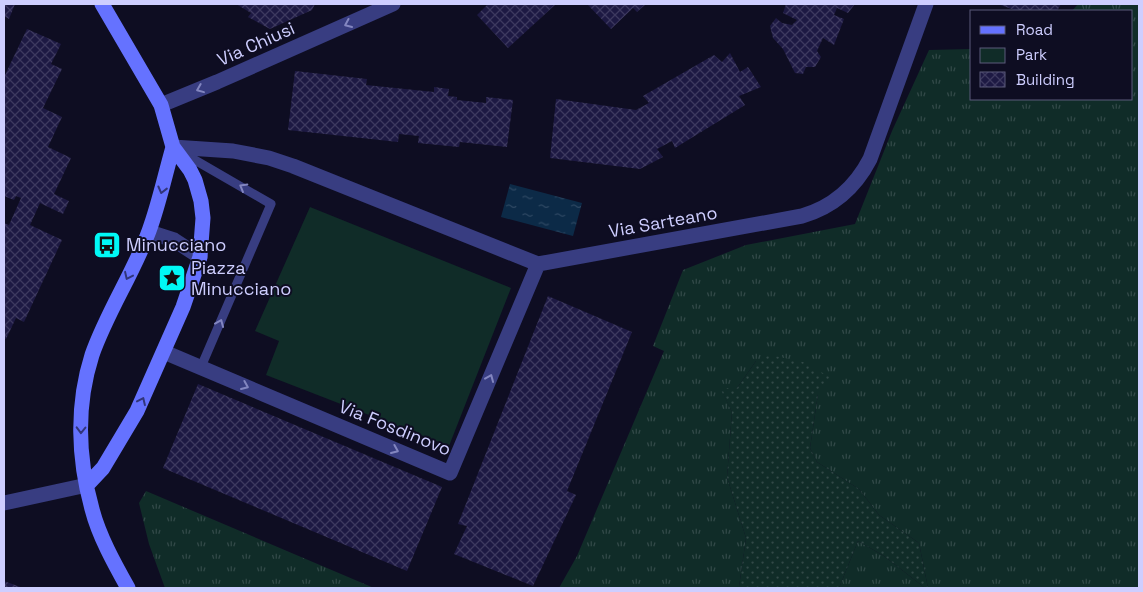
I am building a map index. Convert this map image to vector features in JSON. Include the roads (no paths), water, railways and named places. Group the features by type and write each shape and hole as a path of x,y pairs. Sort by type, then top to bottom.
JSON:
{"street":[{"path":"4,503 87,485 102,468 126,431 164,352 183,308 200,257 203,218 201,201 190,170 173,147 161,105 102,4"},
{"name":"Via Chiusi","path":"161,105 393,4"},
{"name":"Via Sarteano","path":"538,264 802,216 830,205 855,183 870,159 926,4"},
{"path":"173,147 233,151 269,158 538,264"},
{"path":"128,588 92,508 83,464 81,438 82,404 88,371 100,337 149,232 173,147"},
{"path":"149,232 174,240 200,257"},
{"name":"Via Fosdinovo","path":"201,367 450,473 538,264"},
{"path":"164,352 201,367"}],"lane":[{"path":"173,147 272,204 201,367"}],"water":[{"path":"510,184 582,203 573,236 501,217"}],"place":[{"name":"Minucciano","path":"107,245"},
{"name":"Piazza Minucciano","path":"172,278"}]}
